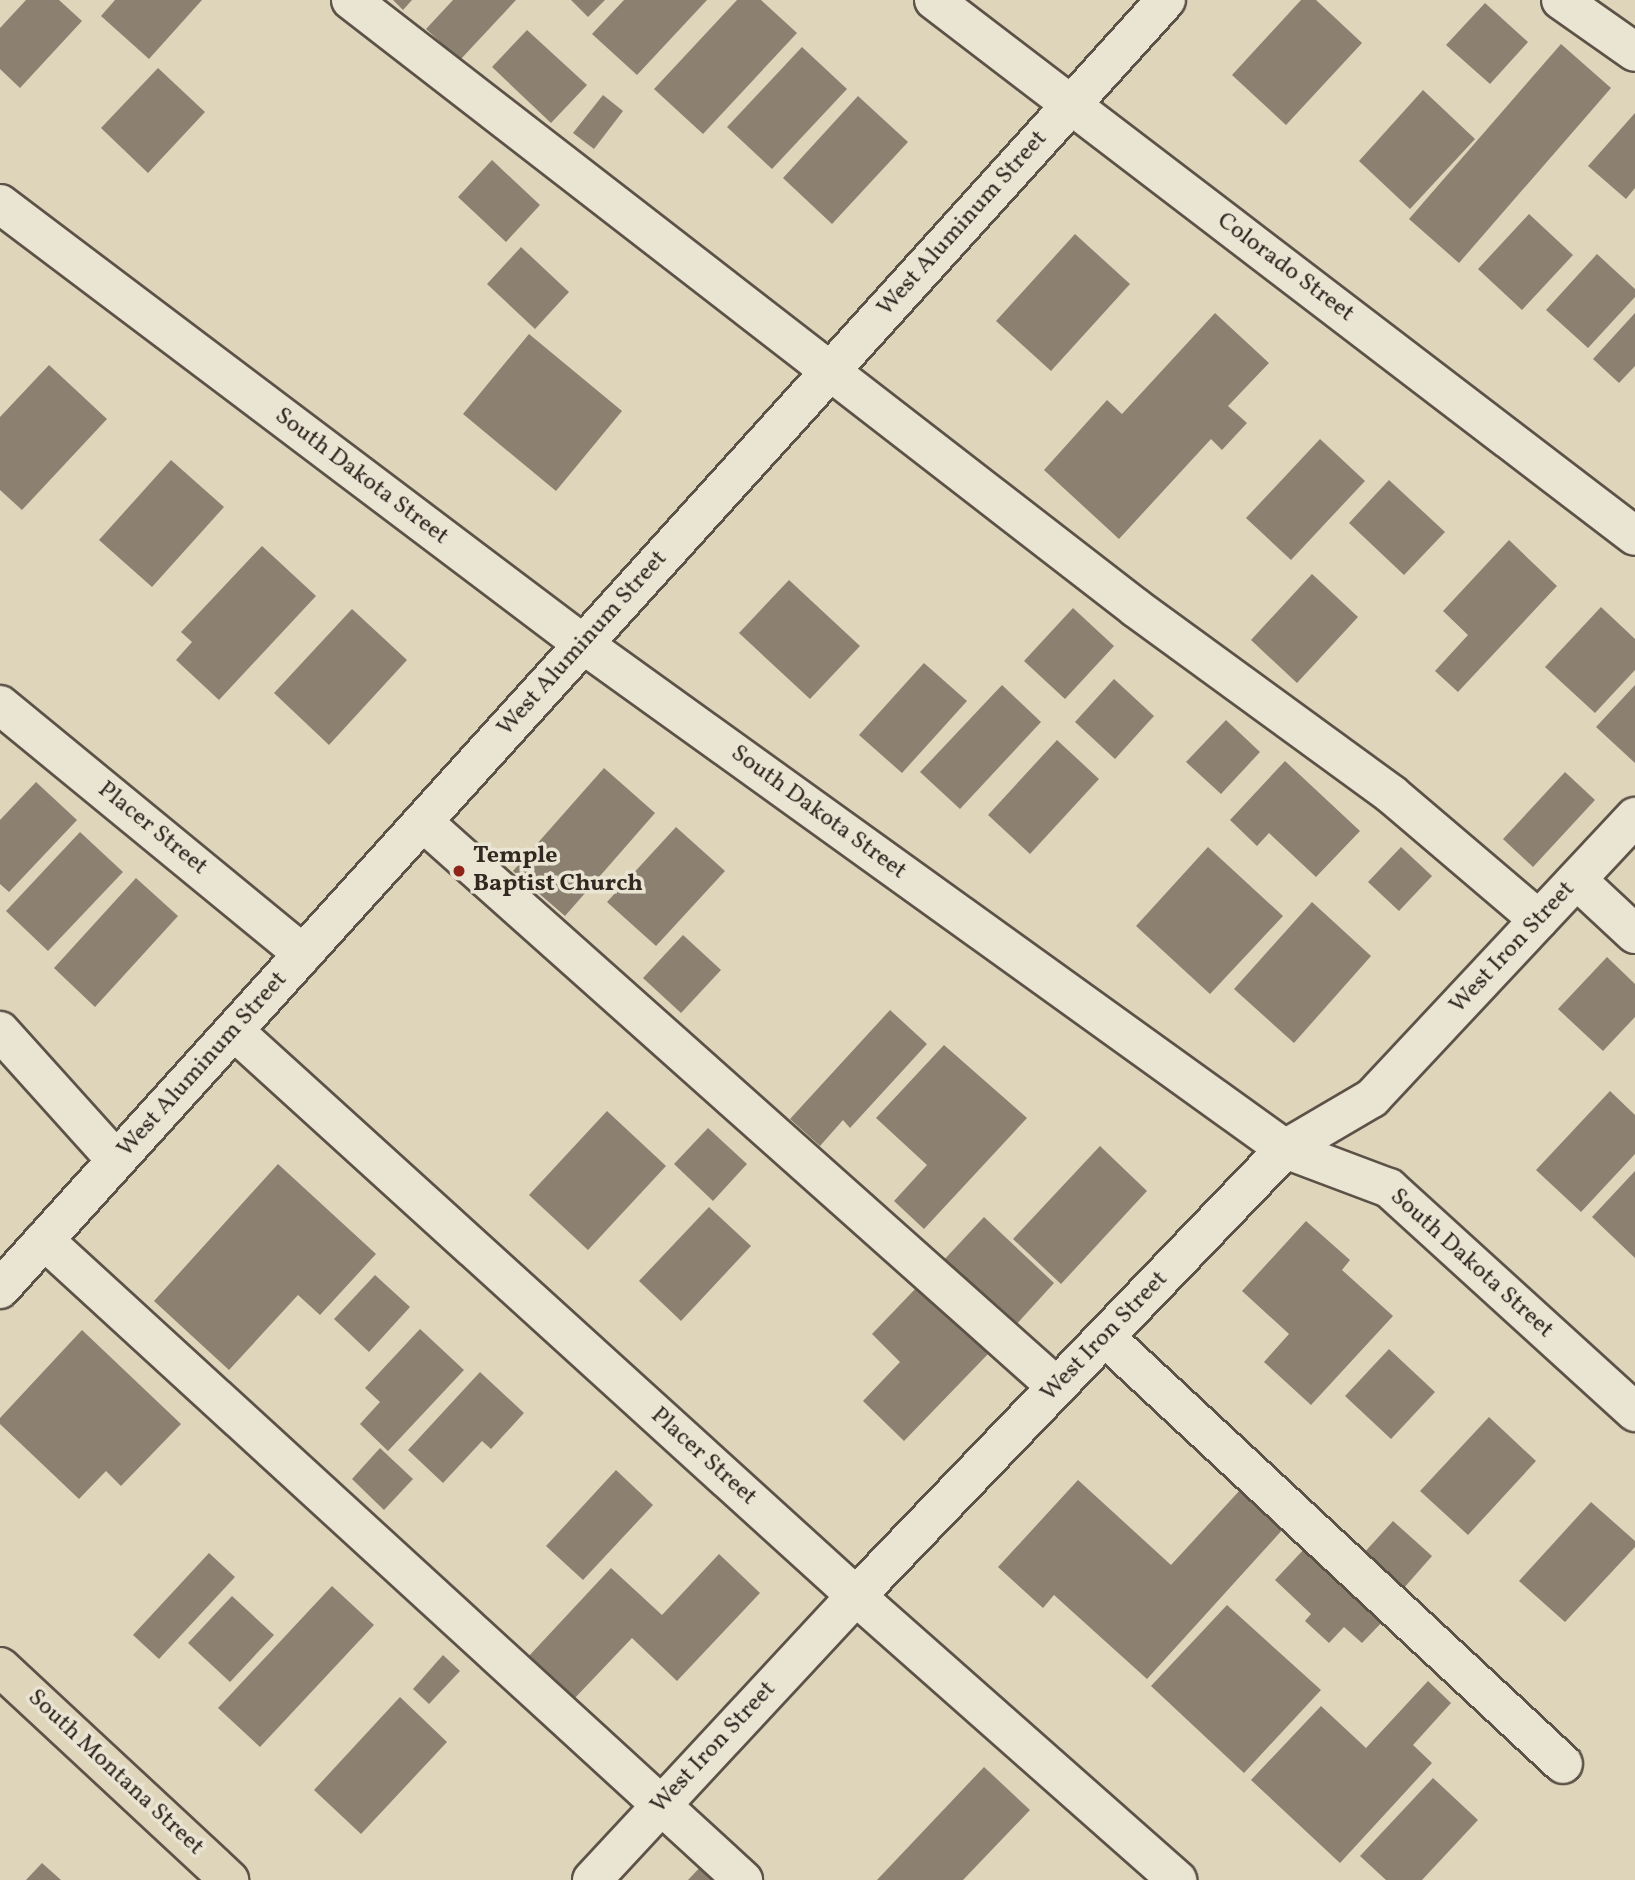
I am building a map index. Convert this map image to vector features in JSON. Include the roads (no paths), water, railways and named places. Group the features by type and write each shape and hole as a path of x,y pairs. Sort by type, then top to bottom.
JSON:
{"main road":[{"name":"South Montana Street","path":"0,1667 229,1880"}],"street":[{"path":"351,0 832,369 1136,608 1391,794 1539,920"},
{"name":"Colorado Street","path":"934,0 1635,536"},
{"name":"West Aluminum Street","path":"0,1289 1166,0"},
{"path":"1561,0 1635,52"},
{"name":"South Dakota Street","path":"0,204 583,644 1285,1149 1389,1188 1635,1412"},
{"name":"Placer Street","path":"0,705 303,954"},
{"name":"West Iron Street","path":"593,1880 856,1596 1285,1149 1372,1098 1635,817"},
{"path":"423,822 1057,1387"},
{"path":"1577,880 1635,934"},
{"path":"0,1031 116,1160"},
{"name":"Placer Street","path":"234,1031 856,1596 1177,1880"},
{"path":"44,1240 743,1880"},
{"path":"1105,1337 1563,1764"}],"place":[{"name":"Temple Baptist Church","path":"459,871"}]}
